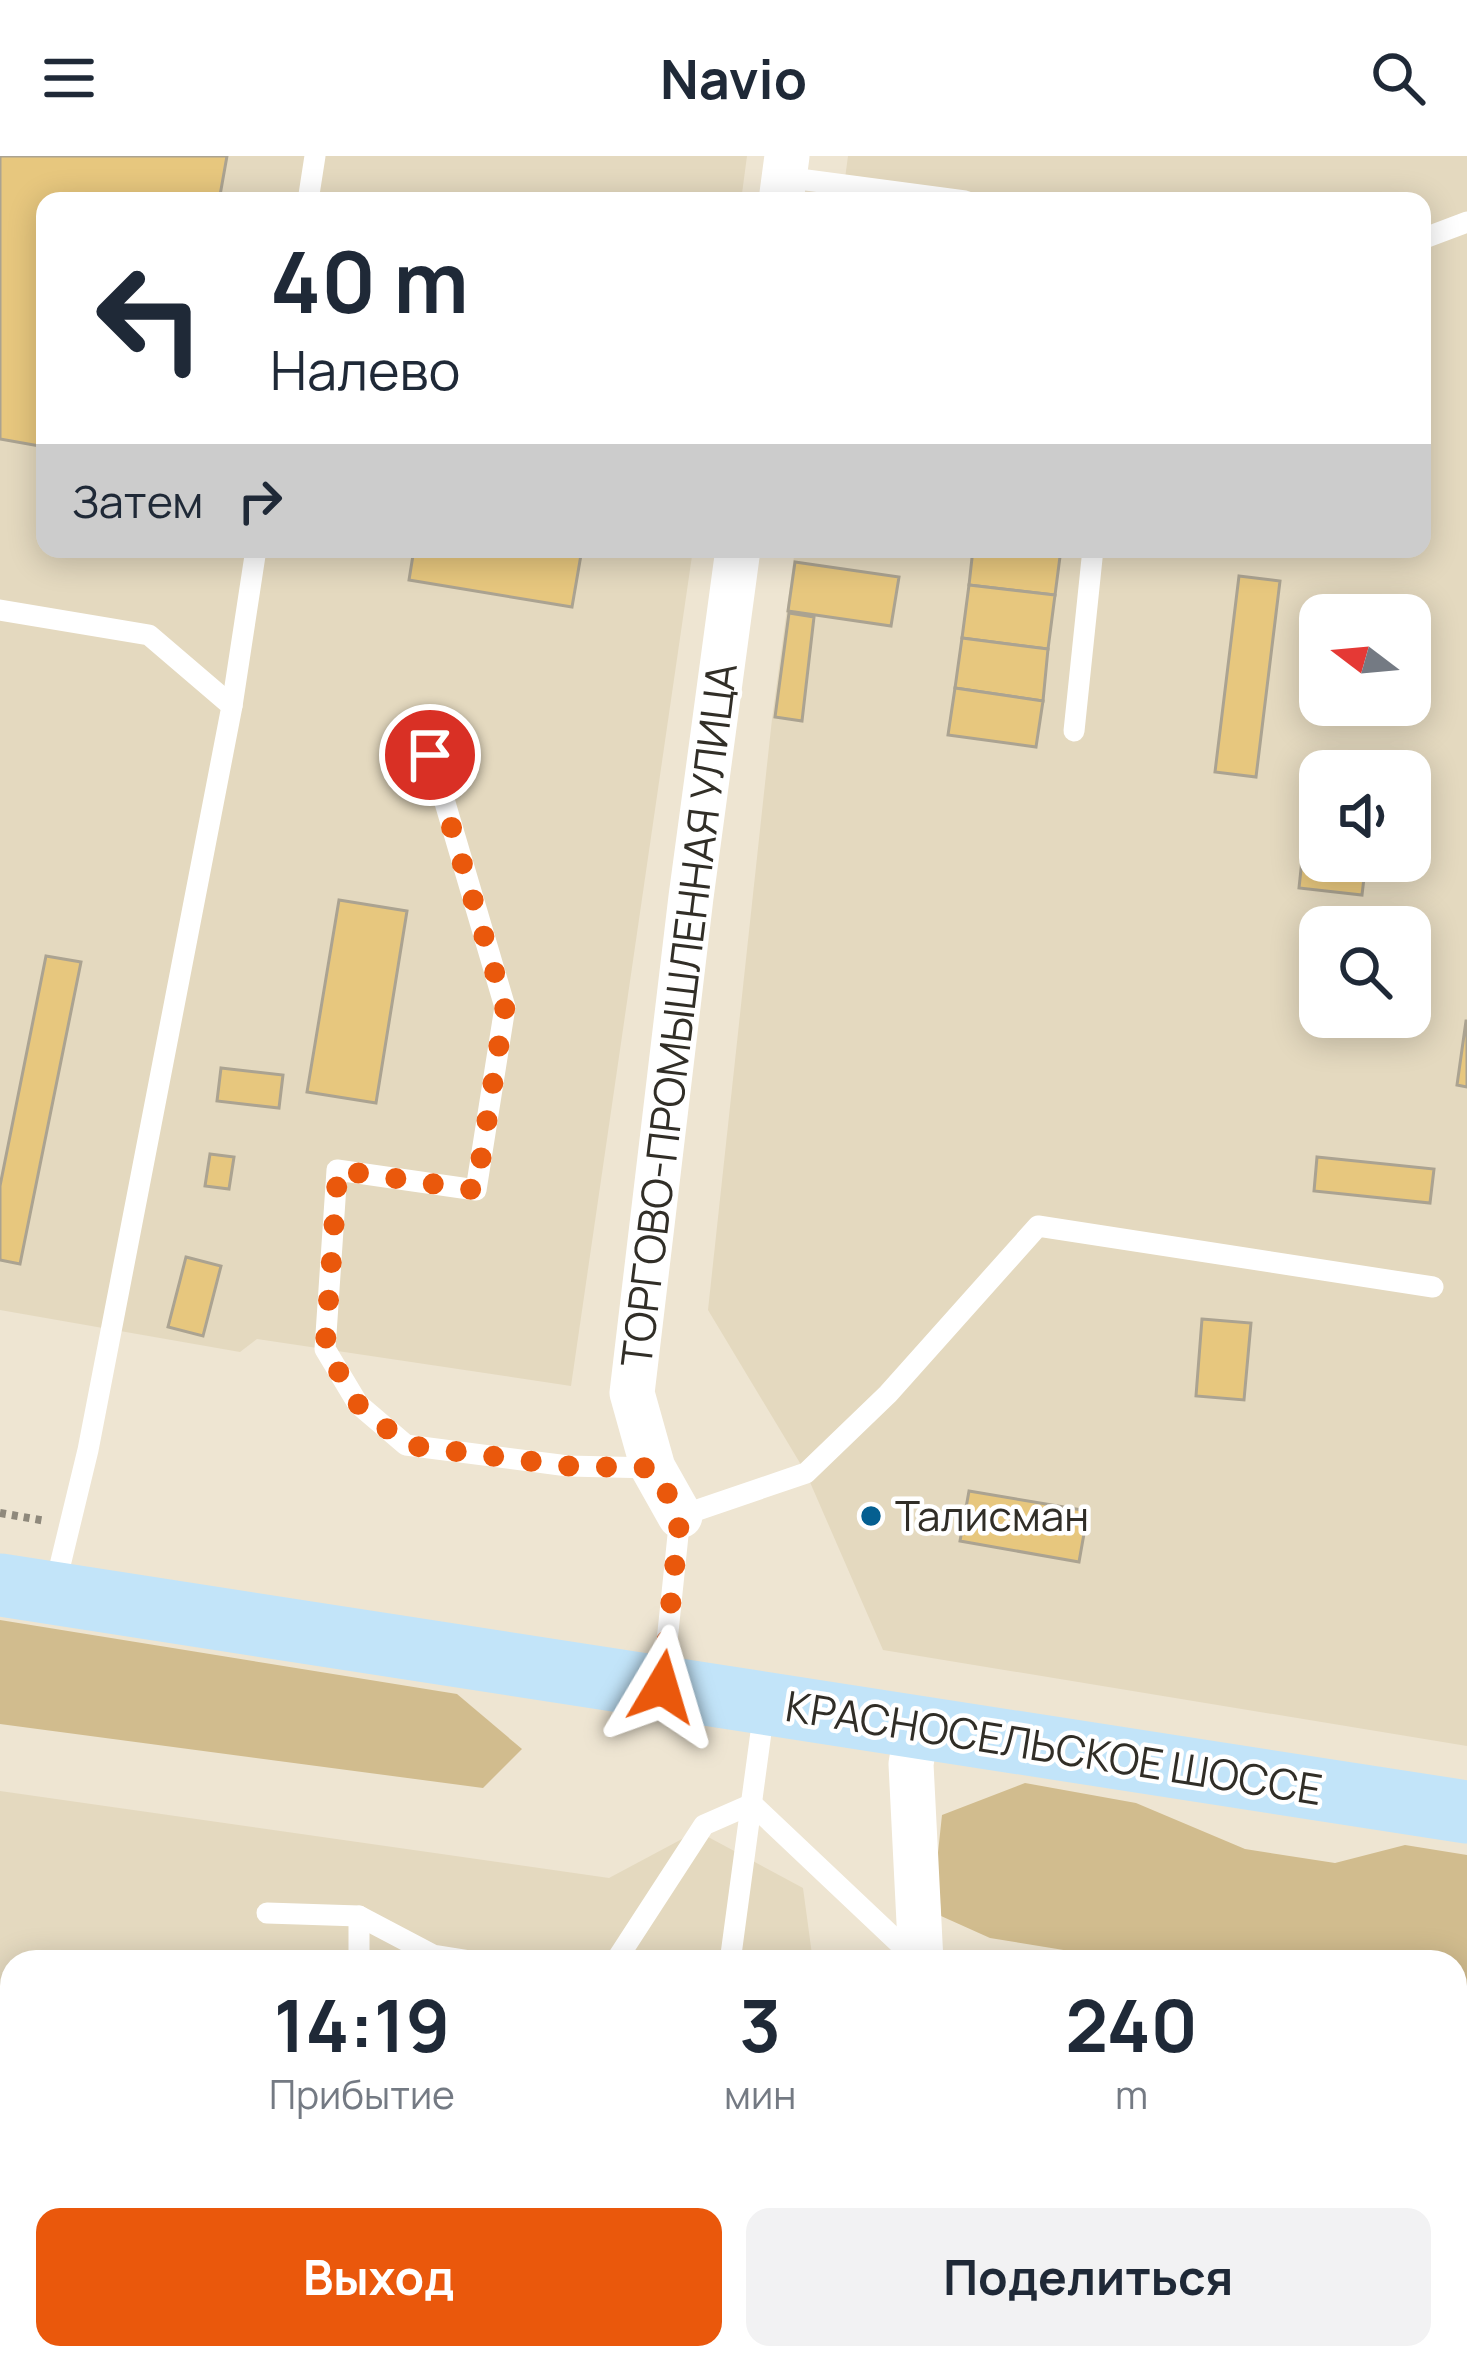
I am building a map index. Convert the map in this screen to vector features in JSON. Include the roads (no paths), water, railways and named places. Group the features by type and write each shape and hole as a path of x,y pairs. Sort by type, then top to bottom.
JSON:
{"main road":[{"name":"КРАСНОСЕЛЬСКОЕ ШОССЕ","path":"26,1590 1467,1812"}],"street":[{"name":"ТОРГОВО-ПРОМЫШЛЕННАЯ УЛИЦА","path":"680,1516 653,1468 632,1393 737,558"},
{"path":"917,1728 911,1764 919,1950"}],"lane":[{"path":"309,192 315,156"},
{"path":"784,178 894,192"},
{"path":"1431,236 1467,222"},
{"path":"26,1590 68,1524 88,1450 232,706 255,558"},
{"path":"1074,731 1092,558"},
{"path":"0,610 149,635 232,706"},
{"path":"430,755 505,1007 476,1190 338,1170 325,1349 358,1404 406,1445 568,1466 653,1468"},
{"path":"662,1687 680,1516 806,1473 888,1394 1038,1226 1433,1287"},
{"path":"732,1950 765,1703"},
{"path":"623,1950 704,1825 752,1804"},
{"path":"752,1804 907,1950"},
{"path":"268,1913 359,1916 426,1950"},
{"path":"359,1916 359,1950"}],"place":[{"name":"Талисман","path":"871,1516"}]}
